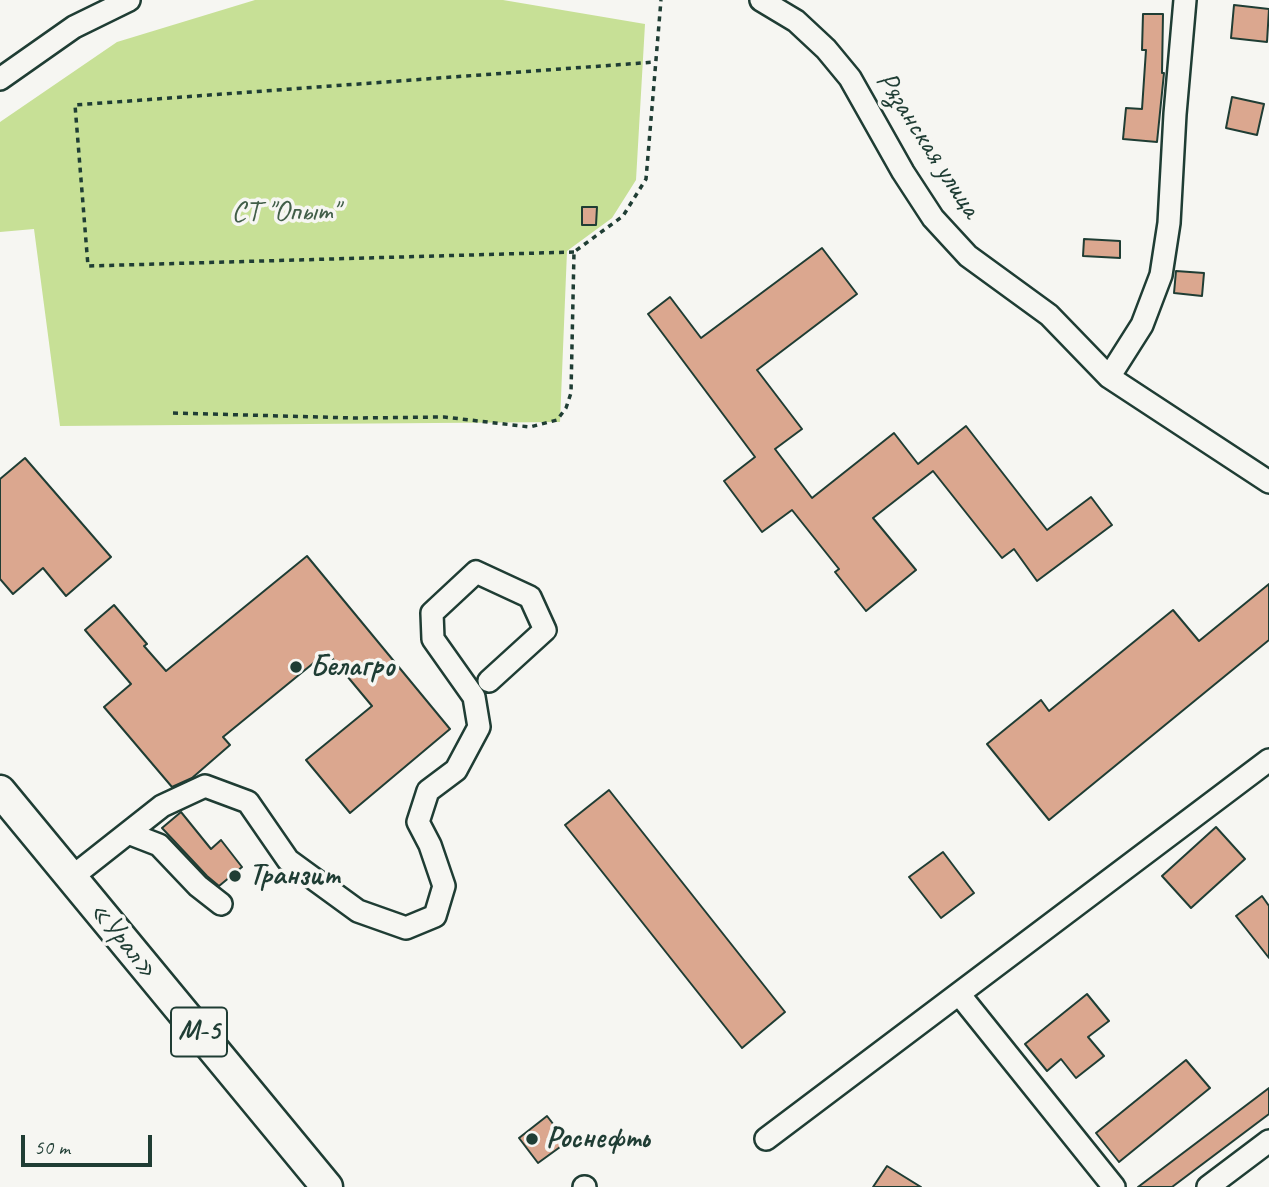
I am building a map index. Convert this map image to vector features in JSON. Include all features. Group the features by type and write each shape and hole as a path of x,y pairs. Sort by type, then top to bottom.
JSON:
{"highway":[{"name":"«Урал»","path":"0,791 327,1187"}],"street":[{"path":"0,79 74,27 129,0"},
{"name":"Рязанская улица","path":"761,0 796,21 850,78 903,173 933,218 968,256 1049,315 1109,377 1269,482"},
{"path":"1109,377 1142,325 1161,275 1168,223 1185,0"},
{"path":"72,877 162,806 205,786 248,802 288,860 358,911 406,928 435,916 444,886 430,845 418,822 428,791 456,770 479,727 474,697 433,639 432,613 476,572 530,597 545,630 489,681"},
{"path":"766,1139 1269,760"},
{"path":"128,833 159,845 198,886 221,904"},
{"path":"959,994 1114,1187"},
{"path":"1208,1187 1269,1141"}],"path":[{"path":"656,62 75,105 88,266 574,252 623,216 646,178 656,62 660,0"},
{"path":"173,413 355,418 444,417 530,427 557,420 566,408 571,393 574,252"}],"green space":[{"name":"СТ \"Опыт\"","path":"255,0 503,0 645,24 636,180 612,218 567,251 560,422 60,426 34,229 0,232 0,122 117,42"}],"building":[{"path":"1234,5 1269,9 1267,42 1231,38"},
{"path":"1143,14 1163,14 1164,73 1157,142 1123,139 1126,108 1142,109 1146,50 1142,50"},
{"path":"1232,97 1264,104 1257,135 1226,128"},
{"path":"582,207 597,207 596,225 582,225"},
{"path":"1084,239 1120,241 1120,258 1083,256"},
{"path":"822,248 857,294 757,370 802,429 775,449 812,498 894,433 918,464 966,426 1047,530 1091,497 1112,525 1037,581 1014,549 1002,558 933,471 873,518 916,570 866,611 835,572 839,569 792,510 762,532 724,481 755,457 648,314 670,297 701,338"},
{"path":"1176,271 1204,273 1202,296 1174,293"},
{"path":"25,458 111,557 66,596 43,568 13,594 0,579 0,479"},
{"path":"307,556 450,729 350,813 306,760 372,706 327,652 223,737 230,745 192,778 172,787 104,707 131,684 85,630 114,605 166,671"},
{"path":"1269,584 1269,640 1049,820 987,744 1041,700 1049,711 1173,610 1199,641"},
{"path":"609,790 785,1012 742,1048 565,825"},
{"path":"181,812 211,849 221,840 242,867 219,886 162,828"},
{"path":"1216,827 1245,859 1191,908 1162,876"},
{"path":"943,852 974,893 941,918 909,877"},
{"path":"1262,896 1269,906 1269,958 1236,916"},
{"path":"1087,994 1109,1021 1088,1037 1104,1056 1076,1078 1061,1059 1047,1071 1025,1044"},
{"path":"1186,1060 1210,1088 1119,1162 1096,1133"},
{"path":"1269,1088 1269,1114 1172,1187 1138,1187"},
{"path":"547,1116 567,1142 538,1163 519,1138"},
{"path":"887,1166 921,1187 873,1187"}],"place":[{"name":"Белагро","path":"296,667"},
{"name":"Транзит","path":"235,876"},
{"name":"Роснефть","path":"532,1139"}]}
